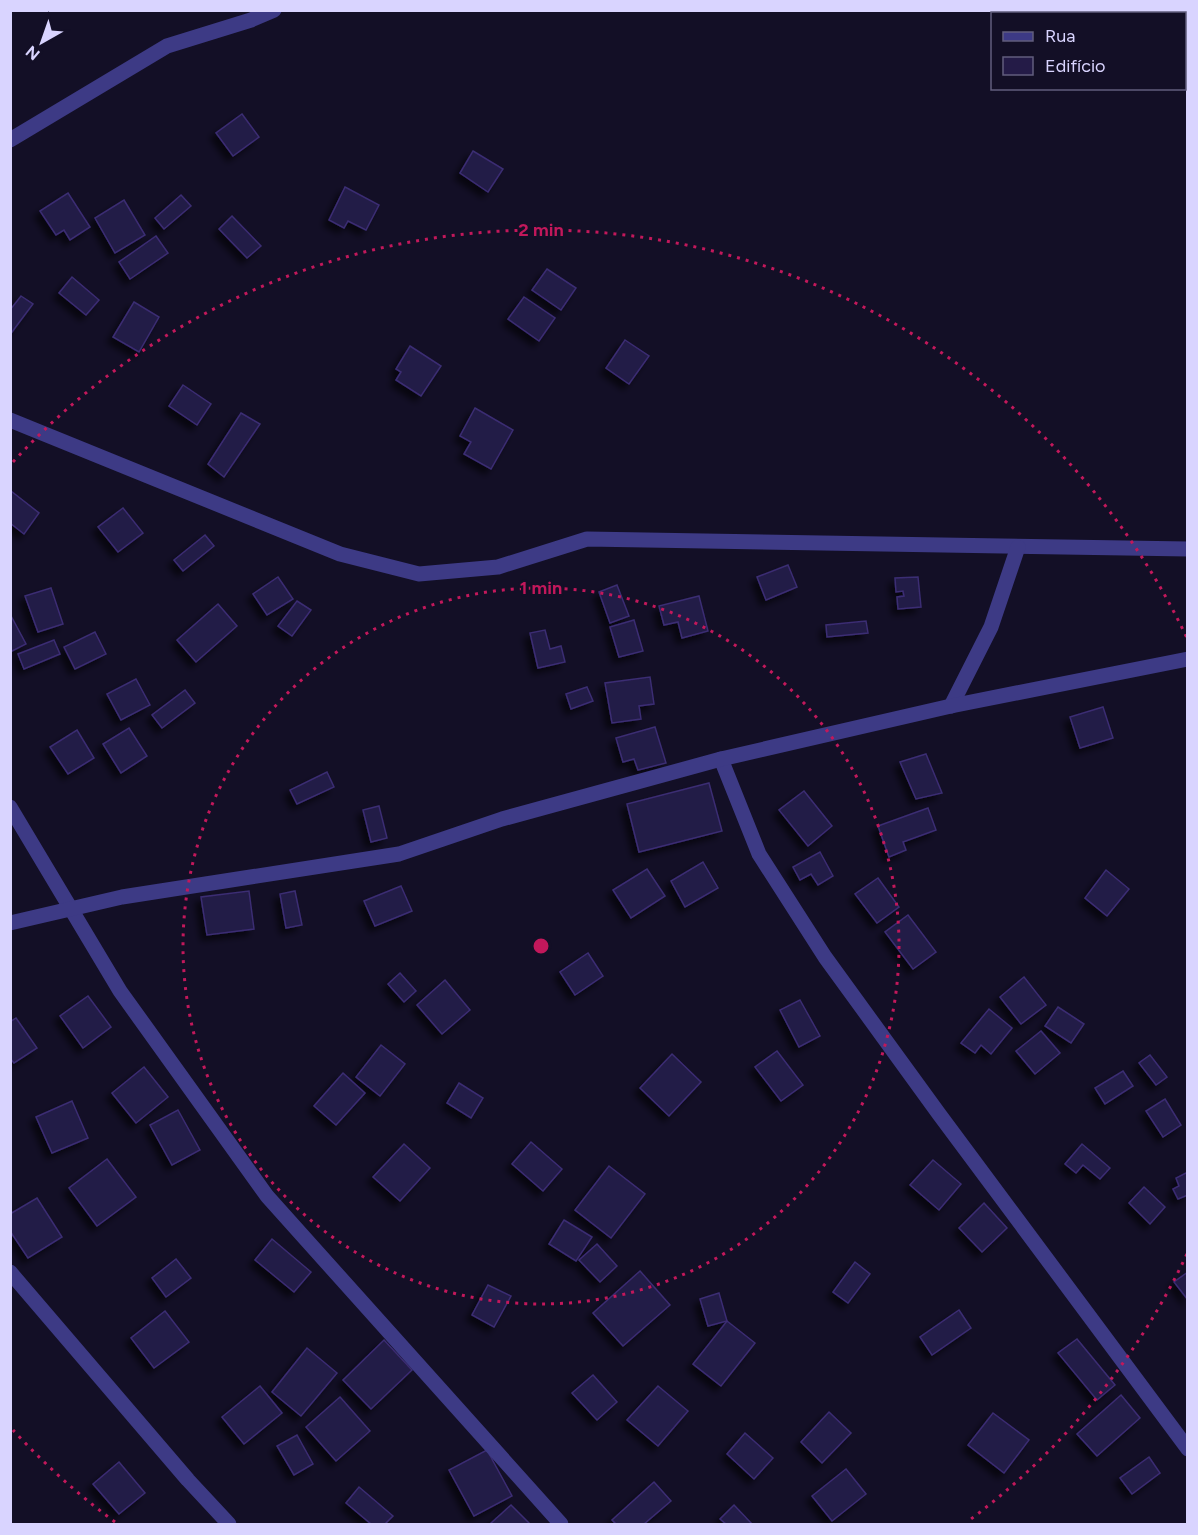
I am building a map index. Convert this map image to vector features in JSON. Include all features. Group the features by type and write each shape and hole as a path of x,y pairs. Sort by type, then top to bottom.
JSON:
{"street":[{"path":"10,140 167,46 251,20 274,10"},
{"path":"10,420 340,554 419,574 498,567 587,539 1188,549"},
{"path":"951,706 992,627 1018,547"},
{"path":"10,923 122,897 399,854 502,819 721,759 951,706 1188,660"},
{"path":"721,759 759,854 825,957 1188,1449"},
{"path":"10,807 120,991 267,1196 561,1524"},
{"path":"10,1272 180,1471 229,1524"}],"building":[{"path":"242,114 259,137 233,156 216,133"},
{"path":"473,151 503,169 488,192 460,173"},
{"path":"345,187 379,205 366,230 348,221 344,228 329,220"},
{"path":"68,193 90,227 70,240 64,230 56,235 40,211"},
{"path":"181,195 191,206 164,229 155,218"},
{"path":"124,200 145,235 115,253 95,218"},
{"path":"232,216 261,246 247,258 219,229"},
{"path":"156,236 168,253 130,279 119,262"},
{"path":"547,269 576,288 561,310 532,290"},
{"path":"72,277 99,300 86,315 59,293"},
{"path":"21,296 33,304 12,332 10,330 10,310"},
{"path":"524,297 555,318 539,341 508,319"},
{"path":"134,302 159,317 139,352 113,337"},
{"path":"625,340 649,356 629,384 606,368"},
{"path":"410,346 441,366 421,396 396,380 401,372 396,369"},
{"path":"183,385 211,404 197,425 169,406"},
{"path":"475,408 513,430 491,469 464,454 471,442 460,436"},
{"path":"241,413 260,424 224,477 208,464"},
{"path":"11,491 39,513 24,534 10,523"},
{"path":"123,508 143,533 118,552 98,527"},
{"path":"205,535 214,546 183,571 174,560"},
{"path":"788,565 797,587 766,600 757,577"},
{"path":"278,577 293,599 267,615 253,594"},
{"path":"918,577 921,607 898,609 897,597 904,596 903,591 896,592 895,578"},
{"path":"617,585 629,616 610,623 599,592"},
{"path":"51,588 63,624 38,632 25,596"},
{"path":"699,596 708,631 682,638 678,622 664,625 659,606"},
{"path":"297,601 311,610 292,636 278,626"},
{"path":"218,604 237,626 196,662 177,640"},
{"path":"10,614 26,644 10,652"},
{"path":"634,620 643,651 619,657 610,627"},
{"path":"866,621 868,633 827,637 826,625"},
{"path":"545,630 550,649 561,646 565,662 538,668 530,633"},
{"path":"95,632 106,654 75,669 64,647"},
{"path":"54,640 60,654 24,669 18,654"},
{"path":"650,677 654,704 639,706 641,719 612,723 605,683"},
{"path":"136,679 150,705 121,720 107,694"},
{"path":"587,687 593,701 571,709 566,694"},
{"path":"185,690 195,703 162,728 152,715"},
{"path":"1103,707 1113,738 1080,748 1070,717"},
{"path":"655,727 666,763 638,770 634,759 623,762 616,738"},
{"path":"129,728 147,756 121,773 103,744"},
{"path":"77,730 94,758 68,774 50,747"},
{"path":"926,754 942,793 916,799 900,762"},
{"path":"327,772 334,787 297,804 290,790"},
{"path":"709,783 722,831 639,852 627,804"},
{"path":"804,791 832,826 808,846 779,810"},
{"path":"379,806 387,838 371,842 363,810"},
{"path":"928,808 936,830 903,842 906,850 889,857 878,826"},
{"path":"820,852 833,876 818,885 811,874 800,880 793,867"},
{"path":"703,862 718,888 685,907 671,881"},
{"path":"647,869 665,896 631,918 613,890"},
{"path":"1106,870 1129,889 1107,916 1085,898"},
{"path":"878,878 899,907 877,923 855,894"},
{"path":"401,886 412,911 375,926 364,901"},
{"path":"249,891 254,929 207,935 201,897"},
{"path":"295,891 302,925 286,928 280,894"},
{"path":"908,915 936,952 913,969 885,932"},
{"path":"588,953 603,976 575,995 560,972"},
{"path":"400,973 416,991 404,1002 388,984"},
{"path":"1024,977 1046,1005 1021,1024 1000,997"},
{"path":"445,980 470,1010 442,1034 417,1005"},
{"path":"88,996 111,1027 83,1048 60,1016"},
{"path":"800,1000 820,1036 799,1047 780,1010"},
{"path":"1058,1007 1084,1024 1071,1043 1045,1026"},
{"path":"989,1009 1012,1028 991,1054 981,1045 975,1053 961,1043"},
{"path":"16,1018 37,1048 14,1063 10,1058 10,1022"},
{"path":"1041,1031 1060,1053 1035,1074 1016,1051"},
{"path":"381,1045 405,1064 380,1096 356,1077"},
{"path":"777,1051 803,1085 781,1101 755,1067"},
{"path":"672,1054 701,1082 669,1116 640,1088"},
{"path":"1150,1055 1167,1077 1156,1085 1139,1063"},
{"path":"144,1067 168,1097 136,1123 112,1093"},
{"path":"1123,1071 1133,1086 1105,1104 1095,1088"},
{"path":"343,1073 365,1093 336,1125 314,1106"},
{"path":"459,1083 483,1098 471,1118 447,1103"},
{"path":"1165,1099 1181,1125 1163,1137 1146,1111"},
{"path":"72,1101 88,1138 52,1153 36,1117"},
{"path":"178,1110 200,1150 172,1165 150,1125"},
{"path":"531,1142 562,1169 543,1191 512,1164"},
{"path":"404,1144 430,1168 400,1201 373,1177"},
{"path":"1082,1144 1110,1168 1100,1179 1083,1165 1076,1173 1065,1164"},
{"path":"107,1159 136,1197 97,1226 69,1188"},
{"path":"933,1160 961,1184 939,1210 910,1185"},
{"path":"609,1166 645,1194 611,1238 575,1210"},
{"path":"1188,1172 1188,1195 1178,1199 1173,1189 1179,1186 1176,1178"},
{"path":"1144,1187 1165,1207 1150,1224 1129,1203"},
{"path":"37,1198 62,1237 28,1258 10,1231 10,1214"},
{"path":"984,1203 1007,1228 982,1252 959,1228"},
{"path":"564,1220 592,1237 576,1261 549,1244"},
{"path":"272,1239 311,1272 294,1292 255,1260"},
{"path":"597,1244 617,1266 600,1282 579,1260"},
{"path":"176,1259 191,1278 166,1297 152,1278"},
{"path":"855,1262 870,1274 848,1303 833,1292"},
{"path":"640,1271 670,1305 623,1346 593,1313"},
{"path":"1188,1272 1188,1300 1174,1282"},
{"path":"488,1285 511,1296 494,1327 472,1315"},
{"path":"719,1293 727,1321 708,1326 700,1299"},
{"path":"959,1310 971,1328 932,1355 920,1337"},
{"path":"165,1311 189,1342 154,1368 131,1338"},
{"path":"727,1321 755,1343 721,1386 693,1364"},
{"path":"1077,1339 1115,1385 1097,1400 1058,1353"},
{"path":"384,1340 412,1370 371,1409 343,1380"},
{"path":"307,1348 337,1373 301,1416 272,1392"},
{"path":"593,1375 617,1402 597,1420 572,1393"},
{"path":"260,1386 282,1413 244,1444 222,1417"},
{"path":"658,1386 688,1411 658,1446 627,1420"},
{"path":"1121,1395 1140,1418 1097,1456 1077,1434"},
{"path":"340,1397 370,1431 336,1461 306,1427"},
{"path":"829,1412 851,1433 822,1463 801,1442"},
{"path":"993,1413 1029,1440 1004,1473 968,1445"},
{"path":"745,1433 773,1458 754,1479 727,1454"},
{"path":"297,1435 313,1464 294,1475 277,1446"},
{"path":"487,1450 512,1496 474,1516 449,1470"},
{"path":"1149,1457 1160,1473 1132,1494 1120,1478"},
{"path":"119,1462 145,1493 119,1514 93,1484"},
{"path":"846,1469 866,1494 832,1521 812,1496"},
{"path":"654,1482 671,1501 644,1524 616,1524 612,1520"},
{"path":"359,1487 393,1516 385,1524 371,1524 346,1503"},
{"path":"511,1505 530,1524 490,1524"},
{"path":"734,1505 752,1524 726,1524 720,1519"}]}
